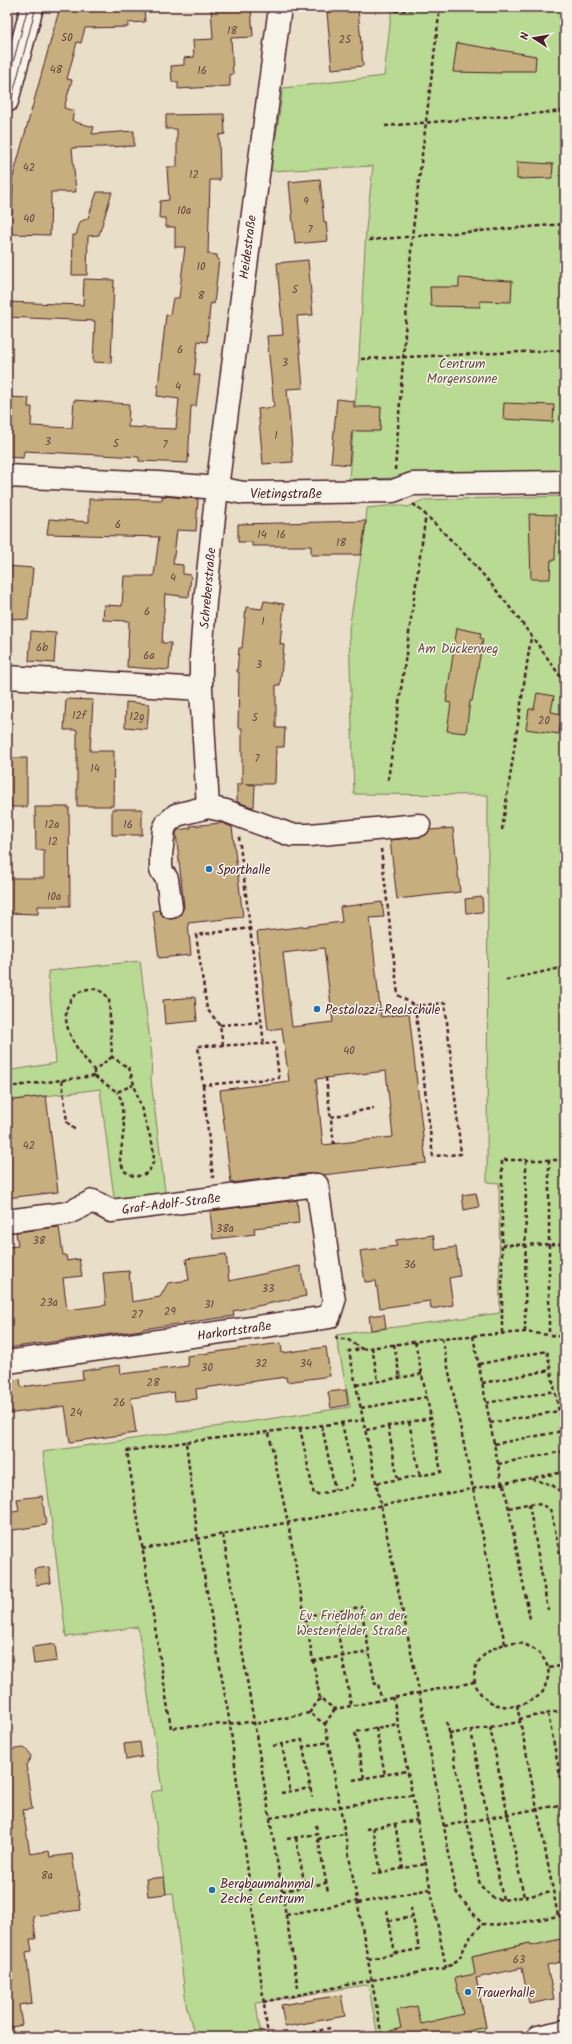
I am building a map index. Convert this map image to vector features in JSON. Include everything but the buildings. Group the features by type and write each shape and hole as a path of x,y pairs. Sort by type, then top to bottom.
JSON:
{"street":[{"path":"7,101 32,7"},
{"name":"Heidestraße","path":"217,488 280,7"},
{"name":"Vietingstraße","path":"7,476 217,488 244,493 393,491 412,484 565,482"},
{"name":"Schreberstraße","path":"208,807 201,689 201,651 217,488"},
{"path":"7,677 201,689"},
{"path":"171,907 167,879 162,870 161,854 164,829 167,823 176,815 208,807 226,811 291,835 310,835 419,825"},
{"name":"Graf-Adolf-Straße","path":"7,1221 68,1213 93,1201 111,1211 316,1185 334,1301 328,1317"},
{"name":"Harkortstraße","path":"7,1362 328,1317"},
{"path":"538,2037 565,2031"}],"path":[{"path":"395,11 431,7"},
{"path":"440,7 412,237 393,491 426,514 468,558 531,636 565,683"},
{"path":"385,126 565,111"},
{"path":"369,240 565,224"},
{"path":"361,359 565,350"},
{"path":"388,780 426,514"},
{"path":"502,830 531,636"},
{"path":"237,815 264,1044"},
{"path":"378,828 398,996 415,1006 445,1003 461,1154 433,1156 415,1006"},
{"path":"223,1045 220,1025 208,1009 196,935 251,928"},
{"path":"506,980 565,967"},
{"path":"94,1076 94,1070 80,1053 66,1020 68,1004 72,998 84,990 97,989 109,999 111,1008 110,1030 112,1058"},
{"path":"220,1025 262,1022"},
{"path":"203,1085 279,1078 275,1043 198,1046 215,1198"},
{"path":"94,1070 112,1058"},
{"path":"7,1087 94,1076 117,1092 121,1100 124,1128 120,1160 124,1171 135,1177 148,1173 154,1161 153,1146 129,1068 112,1058"},
{"path":"326,1078 334,1144"},
{"path":"62,1080 67,1122 76,1131"},
{"path":"117,1092 133,1085"},
{"path":"331,1117 374,1108"},
{"path":"502,1333 502,1160 565,1160"},
{"path":"526,1160 526,1332"},
{"path":"549,1160 549,1335"},
{"path":"502,1245 565,1244"},
{"path":"328,1317 337,1339 347,1338 362,1349"},
{"path":"565,1337 526,1332 502,1333 442,1338 349,1351 419,1691 456,1892 482,1924 506,1926 565,1915"},
{"path":"473,1336 498,1464 509,1508 530,1619"},
{"path":"442,1338 505,1644"},
{"path":"377,1483 442,1472 415,1342"},
{"path":"394,1344 400,1378"},
{"path":"372,1347 378,1381"},
{"path":"479,1364 547,1352 565,1442"},
{"path":"482,1384 551,1370"},
{"path":"356,1385 422,1374"},
{"path":"486,1403 555,1391"},
{"path":"361,1408 426,1397"},
{"path":"490,1423 559,1411"},
{"path":"366,1430 431,1418"},
{"path":"269,1433 288,1523 320,1699 309,1713 255,1724 250,1722 171,1728 127,1451 186,1442 269,1433 364,1420"},
{"path":"408,1422 420,1476"},
{"path":"300,1428 314,1495 352,1485 354,1479 342,1423"},
{"path":"322,1426 335,1490"},
{"path":"388,1426 398,1480"},
{"path":"494,1444 563,1430"},
{"path":"186,1442 198,1540 230,1724 268,2037"},
{"path":"498,1464 565,1451"},
{"path":"142,1549 565,1472"},
{"path":"531,1478 552,1485 565,1495"},
{"path":"509,1508 528,1504 542,1505 551,1511 565,1578"},
{"path":"528,1504 548,1610"},
{"path":"223,1535 298,1988"},
{"path":"305,1616 361,1607 375,1684 378,1683 381,1699"},
{"path":"334,1611 351,1705"},
{"path":"505,1644 525,1644 543,1657 549,1668 548,1680 542,1693 530,1700 517,1705 497,1706 479,1693 475,1682 475,1672 486,1652 505,1644"},
{"path":"313,1661 369,1652"},
{"path":"549,1668 565,1665"},
{"path":"320,1699 335,1708 419,1691 475,1682"},
{"path":"393,1697 446,1968"},
{"path":"517,1705 558,1916"},
{"path":"324,1724 335,1708"},
{"path":"449,1734 490,1727 565,1710"},
{"path":"309,1713 324,1724 382,2037"},
{"path":"548,1714 565,1801"},
{"path":"447,1722 480,1885 492,1898 503,1900 553,1892"},
{"path":"364,1778 356,1732 398,1724"},
{"path":"490,1727 524,1897"},
{"path":"376,1728 385,1775"},
{"path":"471,1730 503,1900"},
{"path":"273,1746 302,1740 312,1797"},
{"path":"303,1747 328,1742"},
{"path":"282,1744 290,1792"},
{"path":"353,1780 407,1771"},
{"path":"281,1793 310,1788"},
{"path":"270,1818 412,1796"},
{"path":"444,1826 565,1804"},
{"path":"366,1828 417,1820"},
{"path":"395,1824 403,1868"},
{"path":"316,1825 328,1892"},
{"path":"373,1827 381,1873"},
{"path":"287,1839 318,1834"},
{"path":"318,1839 344,1834"},
{"path":"296,1838 305,1887"},
{"path":"372,1874 426,1864"},
{"path":"282,1891 326,1883"},
{"path":"286,1915 430,1889"},
{"path":"368,1959 418,1949 411,1908"},
{"path":"387,1910 394,1954"},
{"path":"389,1921 413,1917"},
{"path":"263,2002 372,1980 446,1968 459,1959 468,1940 482,1924"},
{"path":"301,2037 301,2035 330,2028"}],"green space":[{"name":"Centrum Morgensonne","path":"392,7 565,7 565,475 349,479 359,357 366,229 373,166 271,171 283,88 384,76"},
{"name":"Ev. Friedhof an der Westenfelder Straße","path":"565,496 565,1938 531,1946 530,1943 472,1956 486,2027 481,2035 472,2037 378,2037 369,1989 365,1985 256,2003 261,2037 195,2037 186,2004 173,1893 166,1894 151,1792 162,1790 138,1627 66,1637 43,1452 350,1407 336,1335 500,1313 499,1183 487,1182 488,795 354,794 349,629 365,531 367,508 397,505 408,507 423,500"},
{"path":"140,961 152,1057 151,1080 166,1199 115,1205 100,1089 7,1101 7,1071 56,1063 48,971"}],"tram line":[{"path":"7,85 28,7"},
{"path":"7,116 36,7"}],"place":[{"name":"Sporthalle","path":"209,869"},
{"name":"Pestalozzi-Realschule","path":"317,1009"},
{"name":"Bergbaumahnmal Zeche Centrum","path":"212,1890"},
{"name":"Trauerhalle","path":"468,1992"}],"park label":[{"name":"Am Dückerweg","path":"458,648"}]}
